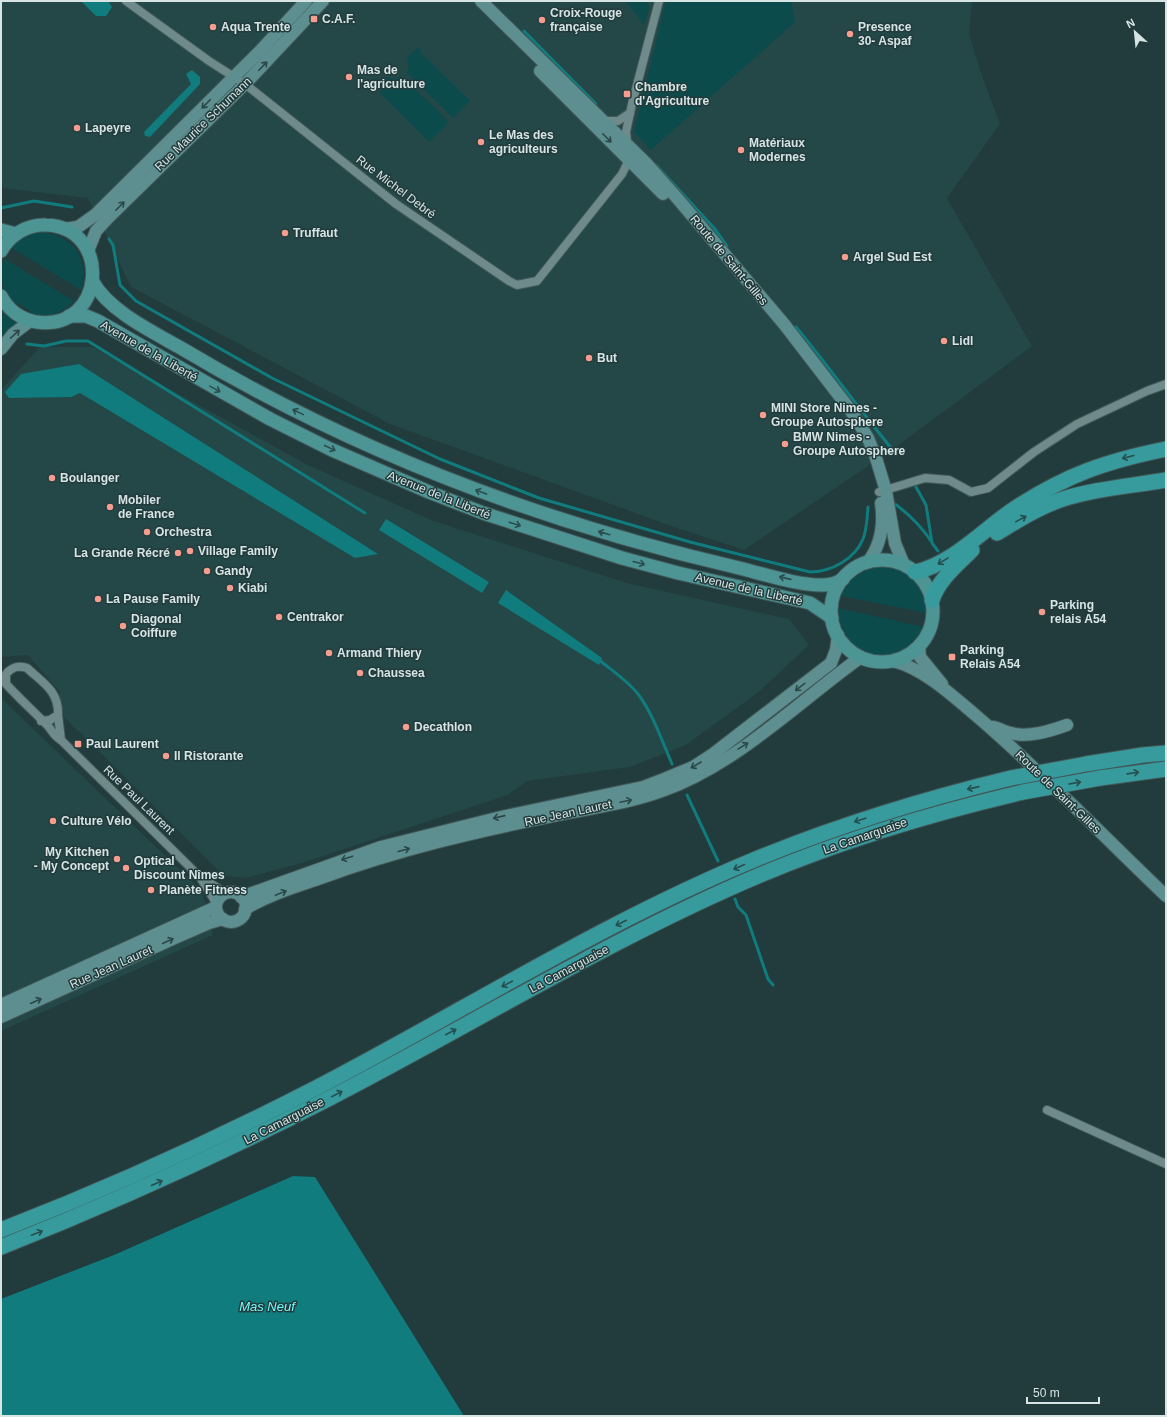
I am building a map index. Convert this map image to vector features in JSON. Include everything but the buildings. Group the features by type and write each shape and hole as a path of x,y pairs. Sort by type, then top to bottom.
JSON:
{"highway":[{"path":"909,568 927,570 951,556 1014,510 1043,492 1079,473 1130,456 1166,449"},
{"path":"932,600 935,590 944,577 974,549 1006,527 1041,508 1077,495 1166,480"},
{"name":"La Camarguaise","path":"1,1230 129,1178 248,1122 318,1086 602,933 658,904 748,863 844,825 953,792 1011,778 1086,764 1166,752"},
{"name":"La Camarguaise","path":"1,1247 94,1210 201,1163 327,1099 609,947 760,875 812,854 900,824 1023,792 1100,778 1166,769"}],"main road":[{"name":"Rue Maurice Schumann","path":"64,229 78,227 94,214 234,77 306,1"},
{"name":"Rue Maurice Schumann","path":"88,251 96,231 108,218 245,84 323,1"},
{"name":"Route de Saint-Gilles","path":"472,1 628,160 656,186 784,335 853,424 882,491 881,529 876,552 868,562"},
{"name":"Route de Saint-Gilles","path":"481,1 628,146 677,198 780,319 851,410 868,438 895,543 909,568"},
{"path":"1,251 16,234 34,226 55,226 64,229 77,237 88,251 93,268 93,282 84,302 69,316 53,322 30,321 13,312 1,296"},
{"path":"1,230 16,234"},
{"name":"Avenue de la Liberté","path":"93,282 100,293 120,311 208,364 282,404 354,440 421,469 522,507 678,554 807,583 830,585 843,579"},
{"name":"Avenue de la Liberté","path":"69,316 86,316 98,321 270,419 337,452 483,514 678,574 810,603 832,618"},
{"path":"1,349 13,334 30,321"},
{"path":"884,560 909,568 924,582 932,600 933,612 930,627 919,646 907,655 892,660 880,661 861,657 848,648 838,635 832,618 834,597 843,579 857,567 868,562 884,560"},
{"name":"Rue Jean Lauret","path":"241,897 381,847 501,817 643,787 693,767 748,729 831,663 836,650 838,635"},
{"name":"Route de Saint-Gilles","path":"919,646 920,657 946,690"},
{"name":"Rue Jean Lauret","path":"245,909 257,902 299,886 395,853 469,833 641,797 674,787 753,740 823,683 861,657"},
{"name":"Route de Saint-Gilles","path":"892,660 905,664 946,690 1042,775 1166,896"},
{"path":"986,725 1012,734 1026,734 1054,730 1067,724"},
{"path":"226,893 234,893 241,897 245,904 245,909 244,914 237,921 232,922 219,916 216,906 220,897 226,893"},
{"name":"Rue Jean Lauret","path":"1,1005 216,906"},
{"name":"Rue Jean Lauret","path":"1,1017 183,934 223,919"}],"street":[{"name":"Rue Michel Debré","path":"126,1 209,61 245,84 396,204 508,281 517,285 537,281 622,174 628,160"},
{"path":"628,160 626,132 659,1"},
{"path":"602,121 618,121 630,113"},
{"path":"882,491 925,478 949,480 971,492 988,488 1034,452 1077,424 1147,390 1166,384"},
{"name":"Rue Paul Laurent","path":"61,740 58,704 55,694 27,668 16,667 4,673 6,684 41,721 49,727 54,736 61,740 200,877 226,893"},
{"path":"41,721 50,720 58,715"},
{"name":"Rue Paul Laurent","path":"200,877 216,906"},
{"path":"1047,1110 1166,1164"}],"shaded area":[{"path":"1,1 972,1 969,34 982,76 1000,124 947,198 1032,346 896,447 744,550 671,526 390,424 131,287 88,198 1,188"},
{"path":"625,1 647,1 649,8 644,25"},
{"path":"666,1 791,1 795,22 651,150 634,132"},
{"path":"418,47 421,50 420,52 470,101 453,118 407,73 409,66 407,58"},
{"path":"388,77 394,79 403,77 449,122 429,142 380,93 383,87 382,83"},
{"path":"37,232 49,233 60,237 76,249 83,267 81,290 10,247 22,237"},
{"path":"3,258 74,301 65,309 48,316 29,314 31,311 15,302 12,305 2,283"},
{"path":"1,310 19,324 1,339"},
{"path":"40,347 93,347 308,465 431,520 627,583 789,619 809,645 760,691 686,745 630,767 527,781 508,795 302,863 246,878 224,876 62,715 59,691 28,655 3,657 1,655 1,390"},
{"path":"877,567 897,570 912,579 917,585 925,602 927,613 841,596 855,577"},
{"path":"838,608 924,627 913,642 900,651 886,655 872,655 860,649 849,640 842,626"},
{"path":"1,698 202,891 213,935 1,1031"}],"water":[{"path":"81,1 108,1 112,7 106,16 96,16"},
{"path":"192,70 200,77 200,84 150,137 145,136 144,132 191,84 186,74"},
{"path":"79,364 378,554 355,558 80,393 71,397 9,398 5,392 21,374"},
{"path":"386,519 489,582 482,593 379,530"},
{"path":"506,590 602,658 599,665 498,603"},
{"name":"Mas Neuf","path":"293,1176 315,1177 464,1416 1,1416 1,1299 114,1255"}],"waterway":[{"path":"524,31 596,104"},
{"path":"656,165 714,228 727,246"},
{"path":"1,208 34,201 72,207"},
{"path":"109,239 113,245 120,285 136,301 272,378 440,459 539,498 690,542 810,572 826,570 834,567 854,553 863,539 867,523 868,507"},
{"path":"796,327 892,449"},
{"path":"27,344 44,346 66,341 88,341 365,513"},
{"path":"916,487 926,505 932,543 938,551"},
{"path":"895,504 915,521 931,541"},
{"path":"598,659 624,680 638,694 653,719 672,764"},
{"path":"687,795 718,861"},
{"path":"735,899 738,907 746,915 768,979 773,985"}],"place":[{"name":"C.A.F.","path":"314,19"},
{"name":"Croix-Rouge française","path":"542,20"},
{"name":"Aqua Trente","path":"213,27"},
{"name":"Presence 30- Aspaf","path":"850,34"},
{"name":"Mas de l'agriculture","path":"349,77"},
{"name":"Chambre d'Agriculture","path":"627,94"},
{"name":"Lapeyre","path":"77,128"},
{"name":"Le Mas des agriculteurs","path":"481,142"},
{"name":"Matériaux Modernes","path":"741,150"},
{"name":"Truffaut","path":"285,233"},
{"name":"Argel Sud Est","path":"845,257"},
{"name":"Lidl","path":"944,341"},
{"name":"But","path":"589,358"},
{"name":"MINI Store Nimes - Groupe Autosphere","path":"763,415"},
{"name":"BMW Nimes - Groupe Autosphere","path":"785,444"},
{"name":"Boulanger","path":"52,478"},
{"name":"Mobiler de France","path":"110,507"},
{"name":"Orchestra","path":"147,532"},
{"name":"Village Family","path":"190,551"},
{"name":"La Grande Récré","path":"178,553"},
{"name":"Gandy","path":"207,571"},
{"name":"Kiabi","path":"230,588"},
{"name":"La Pause Family","path":"98,599"},
{"name":"Parking relais A54","path":"1042,612"},
{"name":"Centrakor","path":"279,617"},
{"name":"Diagonal Coiffure","path":"123,626"},
{"name":"Armand Thiery","path":"329,653"},
{"name":"Parking Relais A54","path":"952,657"},
{"name":"Chaussea","path":"360,673"},
{"name":"Decathlon","path":"406,727"},
{"name":"Paul Laurent","path":"78,744"},
{"name":"Il Ristorante","path":"166,756"},
{"name":"Culture Vélo","path":"53,821"},
{"name":"My Kitchen - My Concept","path":"117,859"},
{"name":"Optical Discount Nîmes","path":"126,868"},
{"name":"Planète Fitness","path":"151,890"}]}
